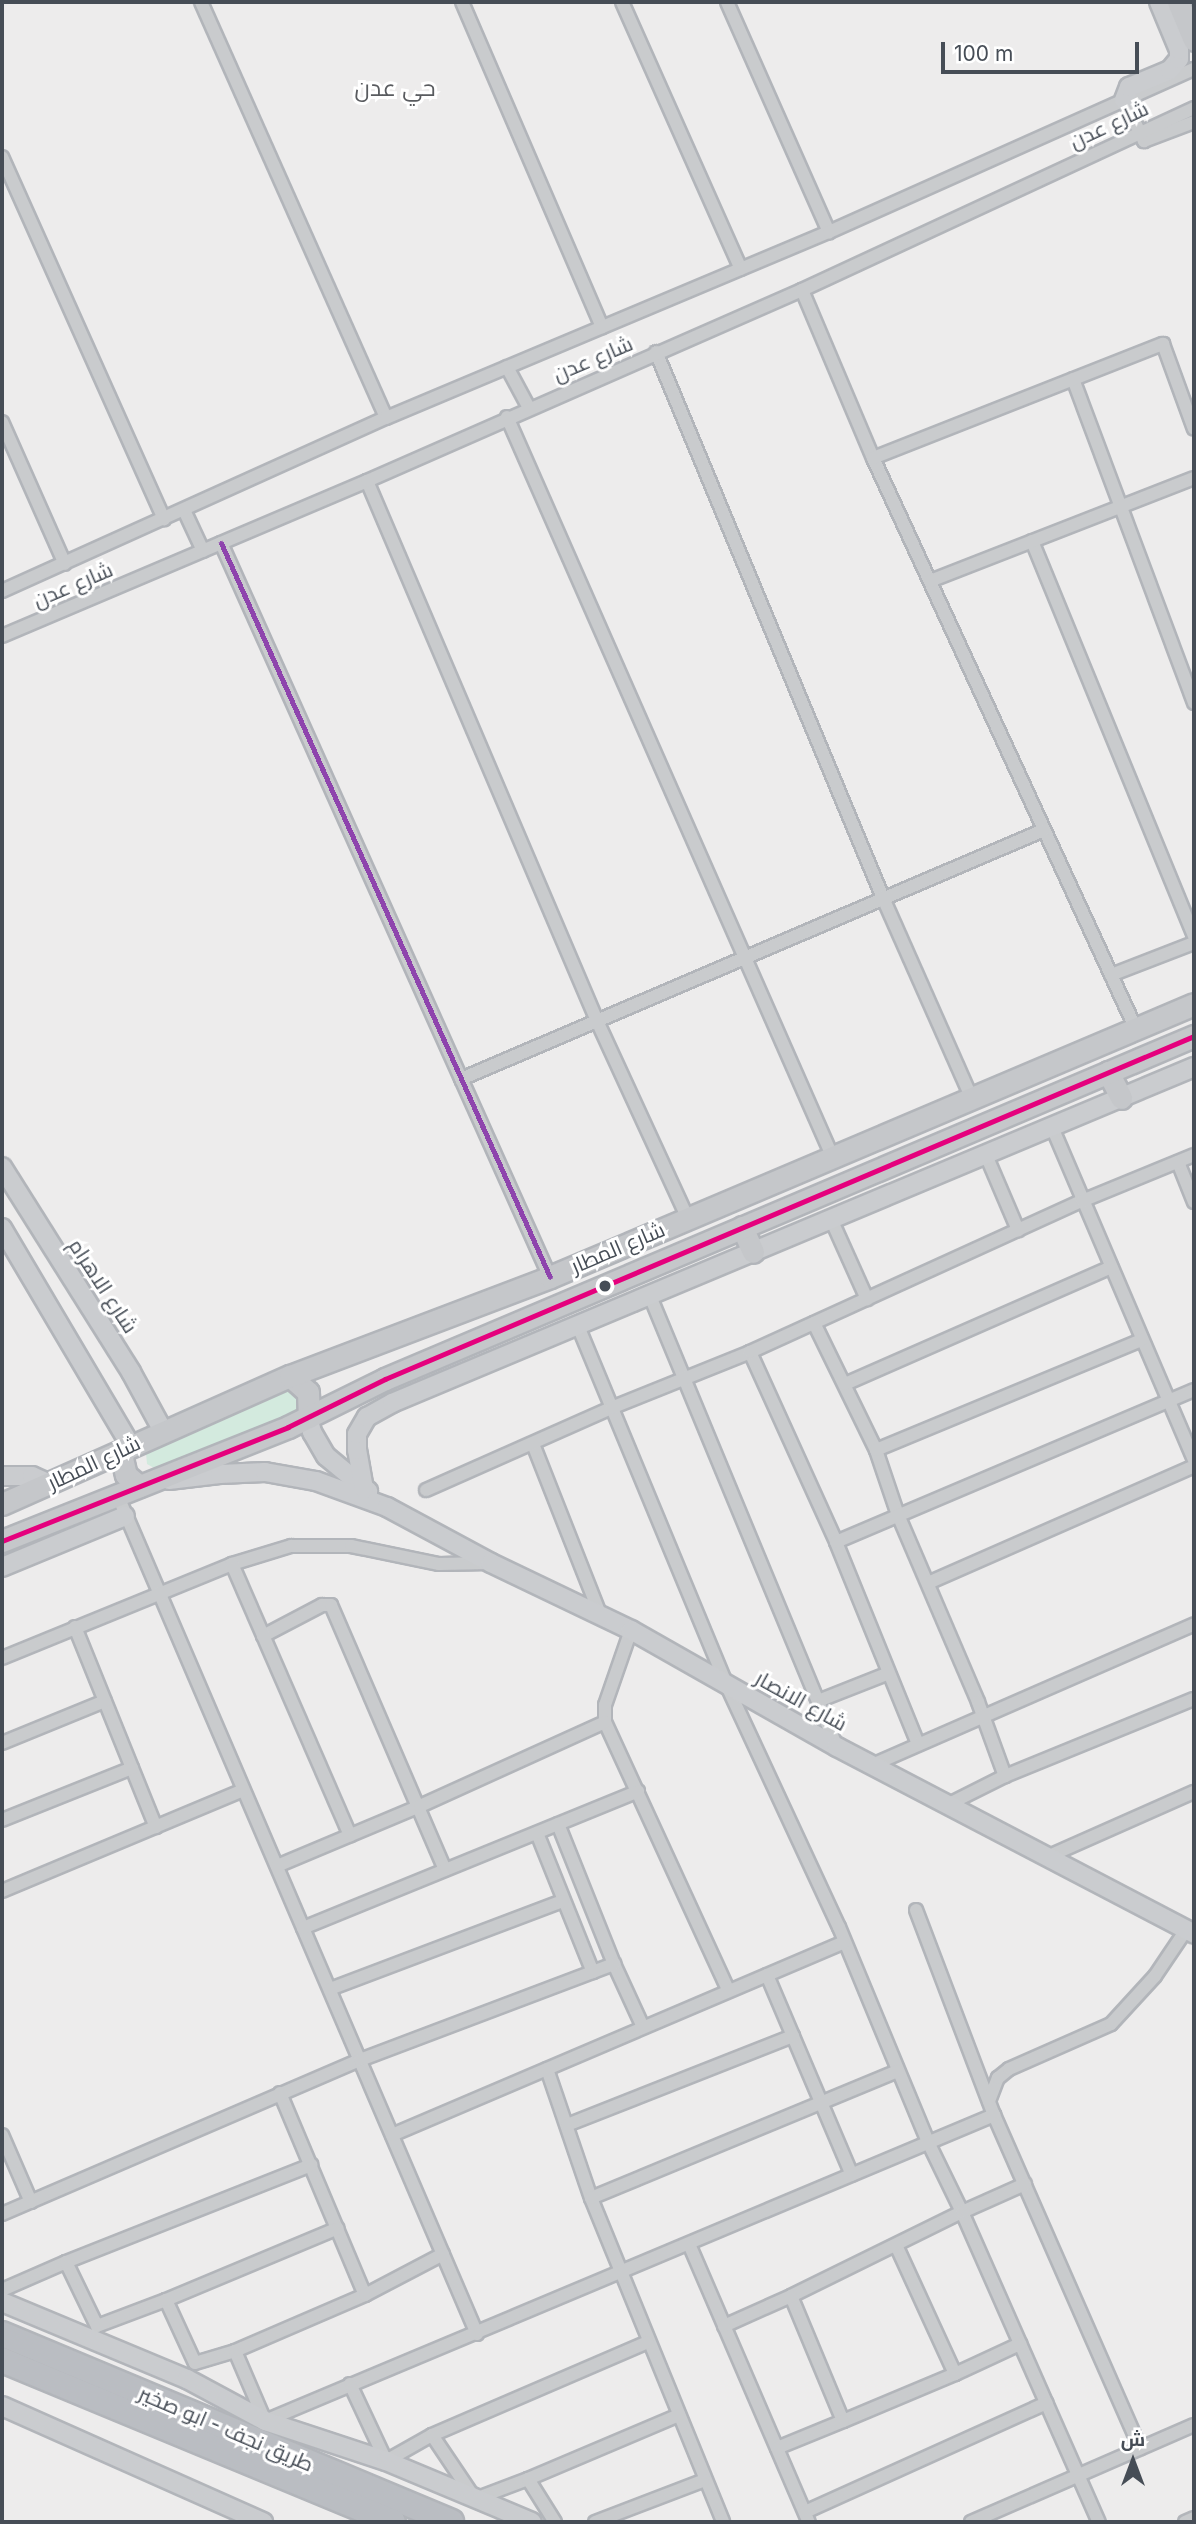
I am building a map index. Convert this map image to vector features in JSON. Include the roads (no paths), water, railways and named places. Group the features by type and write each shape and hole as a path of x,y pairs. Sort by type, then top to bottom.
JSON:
{"highway":[{"name":"طريق نجف - ابو صخير","path":"2,2334 386,2512"},
{"name":"طريق نجف - ابو صخير","path":"2,2360 386,2512 451,2522"}],"main road":[{"path":"1178,2 1194,40"},
{"name":"شارع المطار","path":"2,1504 290,1376 550,1276 1194,1004"},
{"path":"1168,1015 1179,1023 1187,1039"},
{"name":"شارع المطار","path":"2,1541 309,1417 385,1378 1187,1039"},
{"path":"1108,1072 1121,1098"},
{"path":"742,1227 752,1252"},
{"path":"290,1376 308,1392 309,1417"},
{"path":"127,1448 122,1458 126,1475 147,1484"}],"street":[{"path":"201,2 386,418"},
{"path":"462,2 602,327"},
{"path":"622,2 741,268"},
{"path":"727,2 829,232"},
{"path":"1158,2 1179,50 1179,59 1170,70 1129,88 1124,100 1143,140 1148,141 1194,122"},
{"name":"شارع عدن","path":"2,591 386,418 829,232 1194,69"},
{"name":"شارع عدن","path":"2,636 367,481 507,417 803,290 1194,108"},
{"path":"2,157 164,519"},
{"path":"803,290 873,458 1136,1029"},
{"path":"873,458 1163,344 1194,429"},
{"path":"656,352 883,898 972,1099"},
{"path":"507,367 529,408"},
{"path":"1073,379 1194,703"},
{"path":"507,417 833,1158"},
{"path":"2,422 65,564"},
{"path":"930,581 1194,478"},
{"path":"367,481 598,1023 688,1219"},
{"path":"184,510 202,551"},
{"path":"1032,541 1194,936"},
{"path":"221,543 550,1276"},
{"path":"461,1079 598,1023 744,957 1044,830"},
{"path":"1111,975 1194,943"},
{"path":"365,1489 356,1442 360,1428 367,1417 414,1393 1194,1067"},
{"path":"1052,1127 1194,1460"},
{"path":"986,1155 1018,1230"},
{"path":"426,1490 686,1376 750,1352 1082,1200 1194,1155"},
{"path":"1178,1162 1194,1202"},
{"name":"شارع الاهرام","path":"2,1167 7,1183 131,1372 163,1431"},
{"path":"831,1219 867,1299"},
{"path":"2,1228 127,1448"},
{"path":"845,1384 1111,1267"},
{"path":"650,1296 686,1376 837,1747"},
{"path":"814,1323 876,1450 898,1515 983,1714 1006,1776"},
{"path":"578,1326 727,1686 845,1942 929,2144 962,2212 1099,2522"},
{"path":"876,1450 1142,1340"},
{"path":"750,1352 836,1542 918,1744"},
{"path":"836,1542 1194,1390"},
{"name":"شارع الانصار","path":"309,1417 312,1432 326,1456 387,1507"},
{"path":"533,1444 600,1614"},
{"path":"928,1583 1194,1466"},
{"name":"شارع الانصار","path":"147,1484 220,1474 265,1472 316,1481 387,1507 491,1563 631,1630 837,1747 1190,1932"},
{"path":"2,1476 22,1474 50,1484"},
{"path":"117,1494 161,1591 243,1790 477,2334"},
{"path":"2,1567 125,1516"},
{"path":"2,1658 161,1591 232,1564 291,1546 339,1546 439,1564 491,1563"},
{"path":"232,1564 350,1836"},
{"path":"263,1636 322,1605 331,1605 445,1870"},
{"path":"872,1765 983,1714 1194,1624"},
{"path":"75,1627 156,1827"},
{"path":"631,1630 605,1705 605,1721 729,1991"},
{"path":"818,1701 889,1673"},
{"path":"947,1805 1006,1776 1194,1699"},
{"path":"2,1743 105,1701"},
{"path":"277,1866 420,1807 605,1721"},
{"path":"2,1820 132,1768"},
{"path":"2,1891 243,1790"},
{"path":"303,1928 638,1791"},
{"path":"1047,1857 1194,1792"},
{"path":"558,1824 614,1964 643,2027"},
{"path":"537,1833 593,1972"},
{"path":"330,1989 563,1900"},
{"path":"916,1910 989,2101 1140,2448"},
{"path":"989,2101 998,2078 1009,2069 1111,2024 1156,1976 1190,1932"},
{"path":"392,2135 845,1942"},
{"path":"2,2214 360,2060 614,1964"},
{"path":"767,1975 852,2175"},
{"path":"568,2125 793,2036"},
{"path":"547,2069 591,2198 723,2522"},
{"path":"591,2198 898,2071"},
{"path":"280,2093 365,2295"},
{"path":"265,2421 995,2115"},
{"path":"2,2135 31,2202"},
{"path":"2,2290 311,2165"},
{"path":"724,2326 962,2212 1025,2185"},
{"path":"93,2332 338,2228"},
{"path":"689,2245 807,2517 1046,2403"},
{"path":"896,2245 955,2374"},
{"path":"191,2371 218,2354 235,2351 365,2295 443,2254"},
{"path":"66,2262 93,2332"},
{"path":"791,2296 843,2421"},
{"path":"166,2300 191,2371"},
{"path":"2,2302 93,2332 191,2371 265,2421 386,2461 532,2522"},
{"path":"386,2461 432,2435 648,2342"},
{"path":"777,2448 1020,2344"},
{"path":"235,2351 265,2421"},
{"path":"349,2384 386,2461"},
{"path":"2,2406 260,2522"},
{"path":"475,2499 679,2415"},
{"path":"971,2522 1194,2425"},
{"path":"432,2435 475,2499"},
{"path":"528,2479 555,2522"},
{"path":"595,2522 705,2480"},
{"path":"1185,2522 1194,2518"}],"district":[{"name":"حي عدن","path":"395,88"}]}
